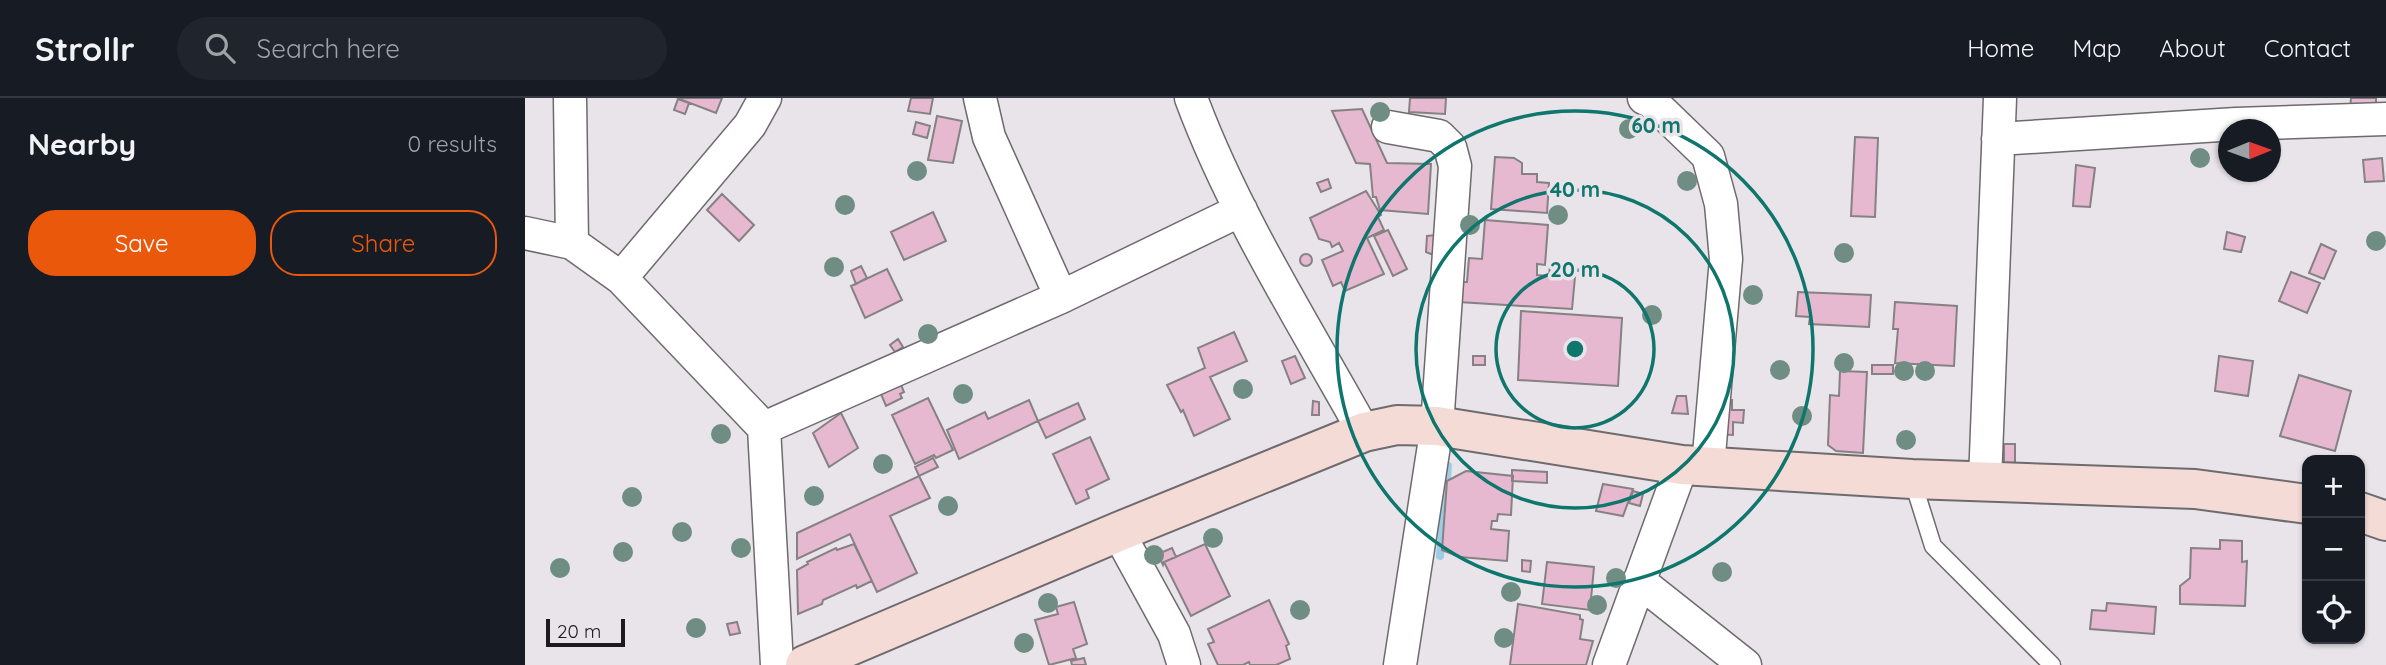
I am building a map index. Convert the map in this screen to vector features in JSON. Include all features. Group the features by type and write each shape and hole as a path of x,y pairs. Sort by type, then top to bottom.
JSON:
{"main road":[{"path":"805,665 1118,532 1364,432 1397,425 1437,426 1695,466 1912,479 2195,489 2302,503"},
{"path":"2365,514 2386,522"}],"street":[{"path":"570,98 572,243"},
{"path":"621,278 750,125 765,98"},
{"path":"980,98 989,137 1061,297"},
{"path":"1191,98 1205,135 1241,210 1364,432"},
{"path":"1609,665 1639,581 1695,466 1726,259 1721,204 1708,156 1652,102 1644,98"},
{"path":"1985,481 2000,98"},
{"path":"1998,139 2237,111 2386,119"},
{"path":"1388,127 1439,136 1450,147 1455,166 1437,426 1400,665"},
{"path":"764,428 1061,297 1241,210"},
{"path":"525,233 572,243 621,278 764,428 777,665"},
{"path":"1118,532 1174,634 1184,665"},
{"path":"1639,581 1745,665"}],"lane":[{"path":"1912,479 1933,546 2052,665"}],"building":[{"path":"677,98 722,98 716,113"},
{"path":"911,98 933,98 930,114 908,111"},
{"path":"1410,98 1446,98 1445,114 1409,112"},
{"path":"2351,98 2376,98 2376,112 2350,111"},
{"path":"678,99 689,103 685,114 674,110"},
{"path":"1362,109 1387,163 1431,164 1428,214 1380,210 1376,197 1373,197 1370,164 1356,163 1332,111"},
{"path":"937,116 962,121 953,163 928,160"},
{"path":"916,122 930,126 927,138 913,134"},
{"path":"1855,137 1878,138 1875,217 1851,216"},
{"path":"1495,157 1514,158 1522,163 1522,174 1537,174 1537,182 1549,183 1547,213 1491,209"},
{"path":"2382,158 2384,181 2365,182 2363,160"},
{"path":"2076,165 2095,168 2090,207 2073,206"},
{"path":"1328,179 1331,188 1321,192 1317,183"},
{"path":"1366,191 1381,215 1378,217 1384,230 1367,238 1384,274 1345,291 1341,282 1333,286 1322,260 1343,251 1339,243 1332,247 1330,242 1319,239 1310,218"},
{"path":"722,194 754,225 739,241 707,210"},
{"path":"933,212 946,241 904,260 891,232"},
{"path":"1485,220 1548,225 1545,265 1537,264 1537,275 1549,276 1550,265 1576,266 1572,309 1459,302 1460,282 1467,282 1469,258 1482,259"},
{"path":"1388,230 1407,269 1393,276 1374,236"},
{"path":"2227,232 2245,237 2241,252 2224,249"},
{"path":"1437,235 1436,256 1426,252 1427,236"},
{"path":"2321,244 2336,251 2324,279 2309,273"},
{"path":"1306,254 1312,260 1306,266 1300,260"},
{"path":"861,266 867,278 856,284 851,271"},
{"path":"887,269 902,300 865,318 851,286"},
{"path":"2291,272 2320,283 2307,313 2279,301"},
{"path":"1798,292 1871,295 1869,327 1809,324 1810,317 1796,316"},
{"path":"1895,302 1957,306 1954,366 1895,363 1898,329 1893,329"},
{"path":"1521,311 1622,318 1618,386 1518,380"},
{"path":"1234,332 1247,361 1210,377 1230,419 1194,436 1183,410 1181,412 1167,385 1205,368 1198,348"},
{"path":"898,339 903,347 895,352 890,345"},
{"path":"1295,356 1305,378 1291,384 1282,361"},
{"path":"1473,356 1485,356 1485,365 1473,365"},
{"path":"2219,356 2253,361 2248,396 2215,391"},
{"path":"1872,365 1893,365 1893,374 1872,374"},
{"path":"1840,371 1867,372 1863,453 1836,451 1828,445 1830,395 1839,396"},
{"path":"2299,375 2351,391 2335,451 2280,436"},
{"path":"901,385 904,392 900,394 902,398 886,406 881,394"},
{"path":"1677,396 1686,396 1688,414 1672,413"},
{"path":"928,398 953,450 915,464 892,415"},
{"path":"1029,400 1038,421 959,459 947,430 985,412 988,419"},
{"path":"1720,400 1732,400 1732,410 1744,410 1743,423 1733,422 1733,435 1718,434"},
{"path":"1313,401 1319,402 1319,415 1312,415"},
{"path":"1078,403 1085,419 1046,438 1038,421"},
{"path":"841,413 858,448 829,467 813,433"},
{"path":"1090,437 1109,479 1086,490 1089,498 1076,504 1053,454"},
{"path":"2004,444 2015,444 2015,465 2004,465"},
{"path":"933,458 938,467 919,476 915,467"},
{"path":"1512,470 1547,472 1547,483 1512,481"},
{"path":"1466,471 1513,476 1511,515 1498,514 1497,521 1492,521 1491,529 1509,531 1507,561 1460,557 1442,550 1447,481"},
{"path":"919,476 930,498 890,516 917,573 877,592 850,534 797,559 797,533"},
{"path":"1603,484 1633,489 1623,516 1596,511"},
{"path":"1633,491 1643,494 1640,506 1629,503"},
{"path":"2220,540 2242,541 2242,562 2247,561 2245,606 2180,604 2180,586 2190,578 2191,548 2220,549"},
{"path":"854,544 872,581 857,588 856,585 798,614 797,570 836,548 837,550"},
{"path":"1205,544 1230,596 1191,616 1164,562"},
{"path":"1172,548 1176,557 1163,565 1158,554"},
{"path":"1522,560 1531,561 1530,572 1522,571"},
{"path":"1547,562 1594,567 1590,610 1542,604"},
{"path":"1269,600 1289,644 1286,646 1290,659 1276,665 1250,665 1249,662 1243,665 1218,665 1208,644 1214,642 1208,629"},
{"path":"1074,602 1087,644 1073,649 1076,658 1049,665 1035,620 1058,614 1056,607"},
{"path":"2107,603 2156,607 2154,634 2090,629 2092,610 2106,611"},
{"path":"1518,604 1580,615 1583,620 1580,639 1593,641 1586,665 1510,665"},
{"path":"737,622 740,633 730,635 727,624"},
{"path":"1084,658 1086,665 1072,665 1071,661"}],"waterway":[{"path":"1440,556 1448,466"}]}
